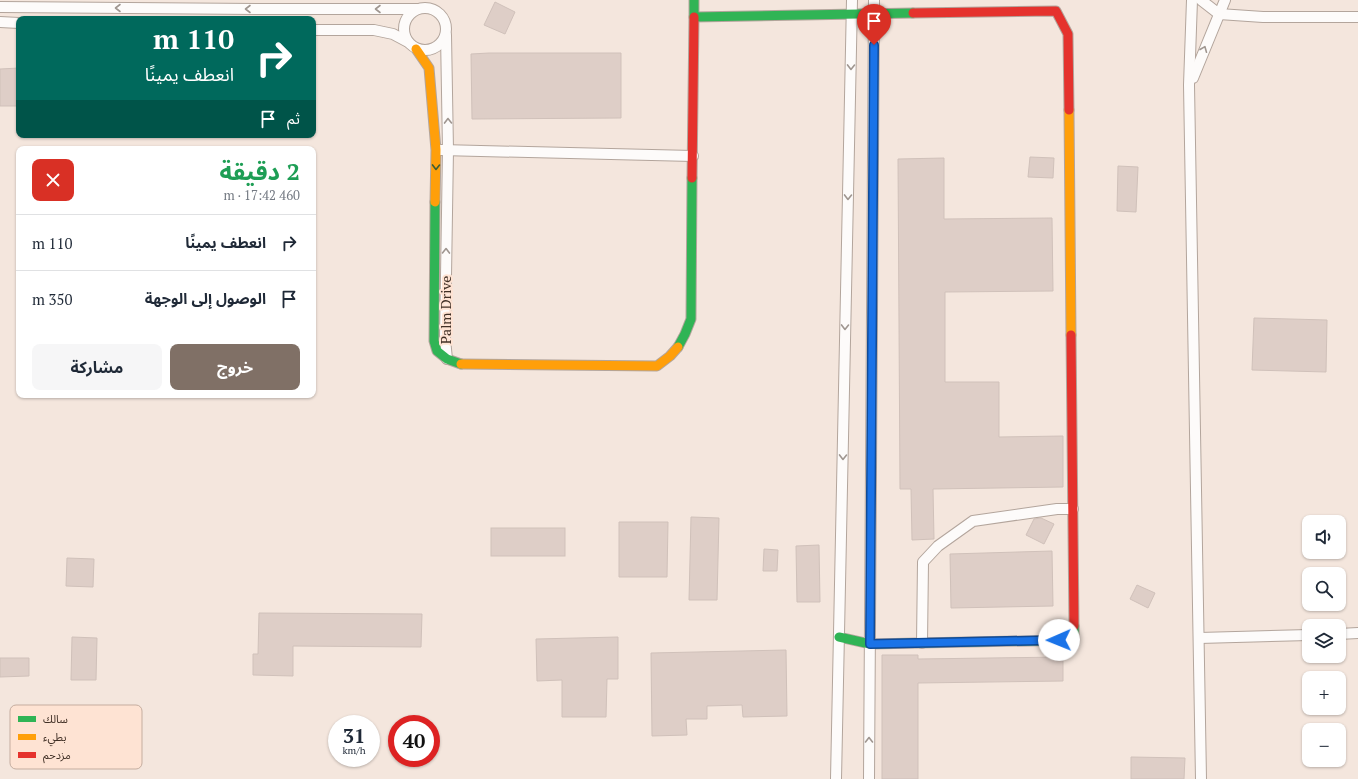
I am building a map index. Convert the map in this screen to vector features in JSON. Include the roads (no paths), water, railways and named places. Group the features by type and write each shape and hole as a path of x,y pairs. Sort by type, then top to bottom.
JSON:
{"street":[{"path":"447,360 461,364 657,366 671,357 684,340 691,319 694,0"},
{"path":"836,779 852,0"},
{"path":"869,779 874,0"},
{"path":"1192,0 1189,85 1201,779"},
{"path":"1201,0 1219,14 1263,17 1358,17"},
{"path":"1189,85 1225,0"},
{"name":"Palm Drive","path":"0,7 260,9 426,7 437,10 446,21 448,150 445,339 447,360"},
{"path":"408,42 403,29 406,18 417,8"},
{"path":"694,17 1056,11 1068,34 1074,640 870,644 839,637"},
{"path":"0,22 16,23"},
{"name":"Palm Drive","path":"316,30 374,30 393,34 408,42 416,49 429,68 436,150 434,341 437,351 447,360"},
{"path":"416,49 429,51 440,45 446,36"},
{"path":"436,150 693,156"},
{"path":"922,643 923,562 938,546 974,521 1057,509 1073,509"},
{"path":"1346,634 1358,634"},
{"path":"1199,638 1302,635"}]}
